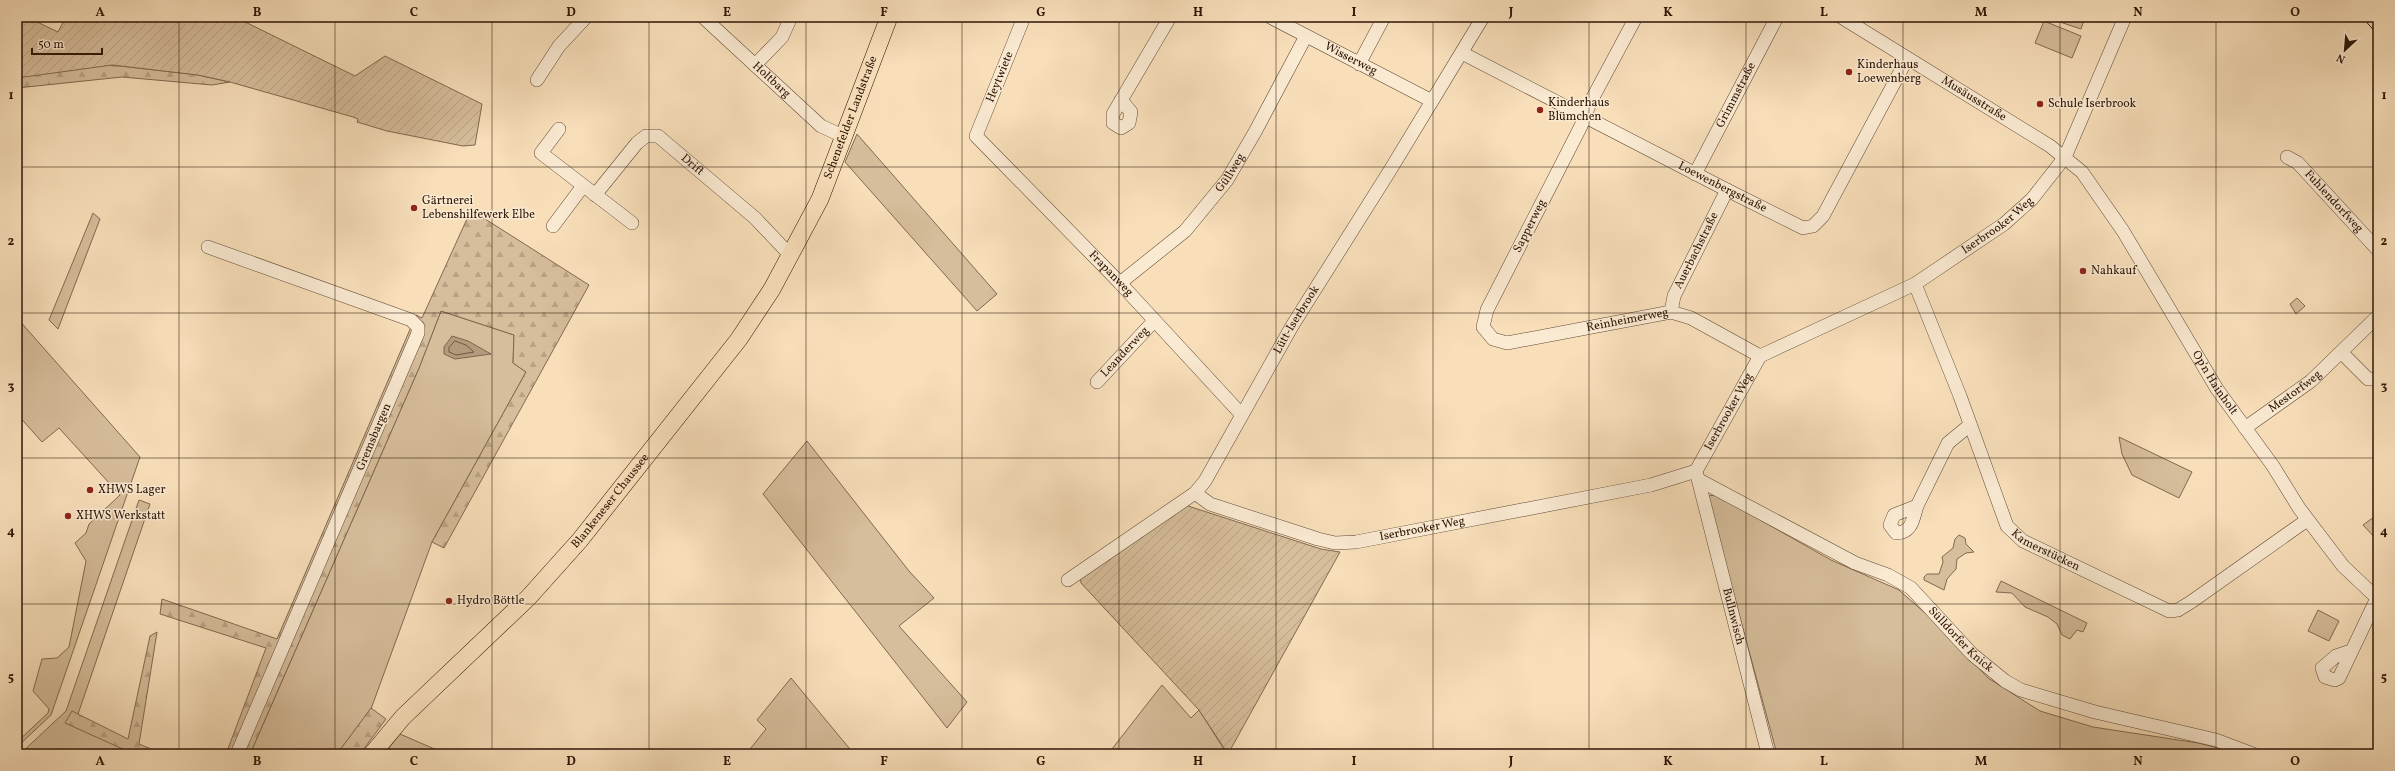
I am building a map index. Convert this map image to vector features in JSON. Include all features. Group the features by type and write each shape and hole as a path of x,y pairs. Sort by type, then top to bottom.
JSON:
{"main road":[{"name":"Schenefelder Landstraße","path":"811,218 845,136 889,17"},
{"name":"Blankeneser Chaussee","path":"372,754 403,718 528,598 580,540 739,339 791,256 811,218"}],"street":[{"path":"537,80 558,46 586,17"},
{"name":"Holtbarg","path":"703,17 821,126 845,136"},
{"path":"755,65 782,38 791,17"},
{"name":"Heytwiete","path":"976,136 1024,17"},
{"path":"1121,100 1170,17"},
{"name":"Wisserweg","path":"1270,17 1432,101"},
{"path":"1359,64 1384,17"},
{"name":"Lütt-Iserbrook","path":"1068,580 1195,493 1220,454 1241,414 1292,326 1483,17"},
{"name":"Sapperweg","path":"1488,336 1482,323 1485,315 1636,17"},
{"name":"Grimmstraße","path":"1695,174 1777,17"},
{"name":"Musäusstraße","path":"1841,17 2065,157"},
{"name":"Iserbrooker Weg","path":"1195,493 1210,504 1318,539 1335,542 1356,542 1697,476 1760,356 1915,284 1951,261 2016,214 2041,189 2065,157 2125,17"},
{"name":"Güllweg","path":"1120,283 1185,231 1227,180 1255,132 1306,36"},
{"name":"Loewenbergstraße","path":"1462,53 1797,226 1808,228 1817,224 1823,216 1907,59"},
{"path":"559,130 541,153 632,223"},
{"name":"Drift","path":"595,195 637,143 646,136 658,136 755,218 791,256"},
{"name":"Frapanweg","path":"976,136 1120,283 1241,414"},
{"name":"Op'n Hainholt","path":"2065,157 2082,172 2115,218 2211,379 2308,520 2343,566 2378,598"},
{"name":"Fuhlendorfweg","path":"2287,157 2298,163 2378,250"},
{"path":"553,226 583,186"},
{"name":"Auerbachstraße","path":"1671,312 1674,296 1727,190"},
{"name":"Gremsbargen","path":"208,247 411,320 418,327 418,333 237,754"},
{"name":"Kamerstücken","path":"1915,284 2008,526 2022,541 2169,611 2178,610 2191,602 2308,520"},
{"name":"Reinheimerweg","path":"1488,336 1503,343 1516,342 1671,312 1691,318 1760,356"},
{"name":"Mestorfweg","path":"2245,428 2311,382 2378,316"},
{"name":"Leanderweg","path":"1097,382 1154,321"},
{"path":"2342,353 2368,379 2378,379"},
{"path":"1918,506 1948,443 1970,425"},
{"name":"Bullnwisch","path":"1697,476 1701,498 1768,754"},
{"name":"Sülldorfer Knick","path":"1697,476 1854,563 1900,580 1911,588 1972,654 2005,681 2021,690 2095,712 2216,740 2253,754"},
{"path":"2351,651 2378,598"}],"green space":[{"path":"17,17 33,23 35,21 58,32 66,17 235,17 355,76 385,56 482,104 475,145 463,146 387,131 357,122 358,119 353,117 230,82 198,75 112,65 17,78"},
{"path":"2055,17 2085,17 2081,29 2054,20"},
{"path":"2044,21 2081,36 2072,58 2035,43"},
{"path":"112,65 198,75 230,82 212,85 122,77 17,88 17,70"},
{"path":"857,134 997,294 977,311 845,162"},
{"path":"471,210 589,285 444,548 432,542 526,372 513,363 514,335 441,311 419,368 250,754 226,754 266,648 160,614 162,599 277,639 416,315 422,318"},
{"path":"93,213 100,219 58,329 49,320"},
{"path":"2297,298 2305,306 2296,314 2290,304"},
{"path":"441,311 514,335 513,363 526,372 432,542 371,709 337,754 250,754 419,368"},
{"path":"17,318 140,457 51,715 17,747 17,742 48,713 49,709 33,691 42,659 57,658 69,647 86,561 75,543 86,533 89,524 120,495 59,428 42,442 17,414"},
{"path":"2119,437 2192,472 2179,498 2132,475 2122,454"},
{"path":"807,441 909,571 934,598 899,626 967,702 947,728 763,494"},
{"path":"1716,495 1831,560 1899,590 1943,629 1988,678 2040,711 2093,727 2198,743 2244,754 1777,754 1707,496"},
{"path":"139,500 150,504 77,717 153,754 20,754 66,711"},
{"path":"1185,505 1321,549 1340,552 1228,754 1199,710 1081,583 1080,574"},
{"path":"2378,514 2378,539 2377,540 2363,525"},
{"path":"1959,535 1965,538 1966,544 1974,552 1966,553 1957,559 1956,569 1947,579 1944,590 1924,580 1924,577 1927,574 1939,574 1943,562 1942,557 1953,548 1955,539"},
{"path":"2001,581 2087,623 2083,632 2077,630 2070,639 2062,635 2057,624 2048,617 2025,607 2012,593 1996,592"},
{"path":"2318,610 2339,621 2329,641 2308,631"},
{"path":"157,632 139,744 163,754 134,754 65,723 72,711 128,739 150,636"},
{"path":"791,678 854,754 746,754 766,729 757,720"},
{"path":"1162,685 1191,718 1199,710 1227,754 1108,754"},
{"path":"371,708 386,719 360,754 337,754"},
{"path":"400,734 446,754 384,754"}],"water":[{"path":"452,336 468,341 491,354 455,359 444,354 444,347"}],"tram line":[{"path":"2362,17 2378,35"}],"place":[{"name":"Kinderhaus Loewenberg","path":"1849,72"},
{"name":"Schule Iserbrook","path":"2040,104"},
{"name":"Kinderhaus Blümchen","path":"1540,110"},
{"name":"Gärtnerei Lebenshilfewerk Elbe","path":"414,208"},
{"name":"Nahkauf","path":"2083,271"},
{"name":"XHWS Lager","path":"90,490"},
{"name":"XHWS Werkstatt","path":"68,516"},
{"name":"Hydro Böttle","path":"449,601"}]}
